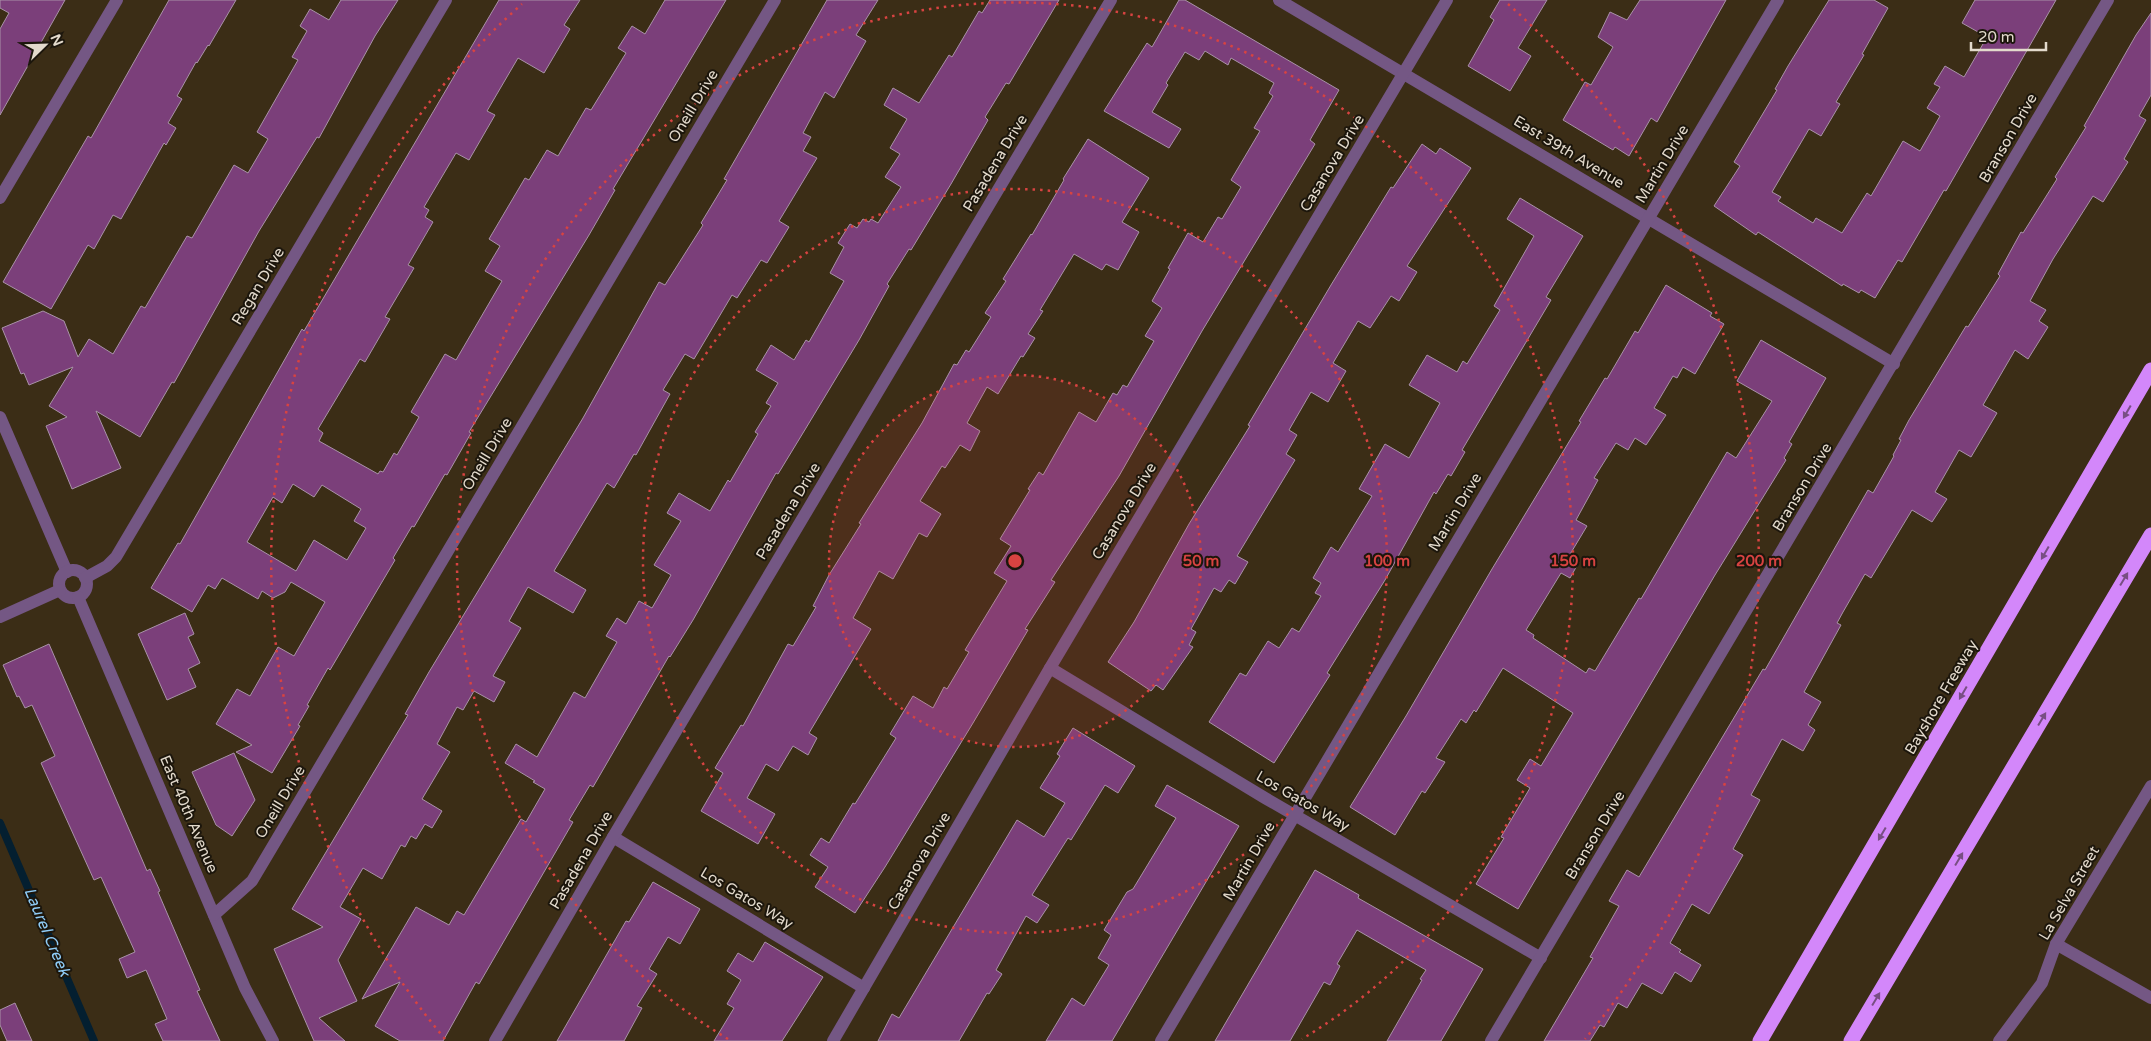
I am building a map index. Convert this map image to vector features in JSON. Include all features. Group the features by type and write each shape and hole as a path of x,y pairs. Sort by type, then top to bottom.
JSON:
{"highway":[{"name":"Bayshore Freeway","path":"1760,1041 2151,370"},
{"path":"1851,1041 2151,534"}],"street":[{"path":"0,198 117,0"},
{"name":"Regan Drive","path":"85,578 108,566 116,558 446,0"},
{"name":"Oneill Drive","path":"214,915 252,881 775,0"},
{"name":"Pasadena Drive","path":"495,1041 613,837 1111,0"},
{"name":"East 39th Avenue","path":"1278,0 1894,364"},
{"name":"Casanova Drive","path":"832,1041 1050,668 1447,0"},
{"name":"Martin Drive","path":"1162,1041 1778,0"},
{"name":"Branson Drive","path":"1491,1041 2108,0"},
{"path":"0,417 67,572"},
{"path":"67,572 79,572 85,578 86,588 78,597 69,598 60,590 60,580 67,572"},
{"path":"0,617 60,590"},
{"name":"East 40th Avenue","path":"78,597 245,988 273,1041"},
{"name":"Los Gatos Way","path":"1050,668 1295,815 1541,958"},
{"name":"La Selva Street","path":"1999,1041 2042,983 2056,944 2151,786"},
{"name":"Los Gatos Way","path":"613,837 864,988"},
{"path":"2056,944 2151,998"}],"building":[{"path":"0,0 65,0 0,115 0,29 9,13 0,8"},
{"path":"169,0 236,0 209,46 196,62 177,96 182,99 168,123 176,128 166,145 164,143 121,219 113,215 94,249 88,245 51,309 3,282 88,136 91,138"},
{"path":"341,0 398,0 375,36 319,138 317,137 259,231 174,383 172,382 140,437 96,411 121,468 72,489 46,426 67,417 49,406 73,367 29,385 24,373 21,374 2,328 43,311 64,321 78,357 89,339 113,354 141,306 145,308 187,236 192,238 234,165 248,173 268,139 257,132 298,60 292,57 307,31 300,26 310,9 329,20"},
{"path":"499,0 580,0 564,25 570,29 544,73 518,58 487,111 495,115 469,160 456,153 424,207 429,210 425,217 433,222 408,265 414,268 385,317 390,319 365,362 360,359 318,429 323,433 319,441 378,474 380,471 383,472 394,453 397,455 419,417 411,412 445,354 456,360 502,281 485,271 500,246 489,239 525,178 529,180 547,150 558,156 586,108 591,110 626,53 618,48 632,26 645,34 665,0 726,0 613,189 615,190 589,235 469,432 471,433 447,475 445,474 414,527 412,526 393,558 395,560 330,670 328,668 307,705 309,706 298,725 300,726 272,773 236,752 252,745 216,724 237,689 250,696 278,647 294,656 325,602 291,582 285,592 273,598 262,591 258,599 222,578 215,589 208,585 192,612 151,588 178,543 180,544 302,329 304,331","holes":["293,484 314,497 322,485 361,509 354,521 366,528 347,560 314,540 296,571 247,542 273,497 282,503"]},
{"path":"827,0 878,0 856,35 866,41 834,98 825,92 803,133 811,137 803,151 817,158 779,221 789,227 767,263 761,260 737,298 732,295 694,359 685,354 663,390 670,394 636,455 634,454 614,488 607,483 554,571 586,590 573,613 528,587 509,621 521,628 493,676 505,682 494,702 474,691 463,710 457,707 437,744 450,752 422,799 442,811 432,828 425,824 416,839 411,836 405,847 401,845 382,879 363,868 340,907 361,919 338,960 357,1001 319,1018 345,1041 314,1041 274,949 323,927 292,909 408,715 405,714 429,672 583,418 659,282 665,285 703,225 701,223 727,180 724,179"},
{"path":"990,0 1059,0 1009,84 1006,83 985,117 988,120 951,184 911,250 909,249 887,284 889,286 859,340 778,474 776,473 693,620 669,656 593,787 590,785 569,820 573,822 479,984 476,982 443,1041 400,1041 375,1026 400,982 362,999 416,907 449,925 457,911 464,915 521,819 526,822 545,789 505,763 516,744 537,757 574,692 585,698 617,642 606,636 617,618 626,624 639,601 652,608 671,575 654,565 681,521 667,513 679,493 710,511 728,480 730,482 758,434 755,432 771,406 766,403 778,383 756,370 771,345 794,360 806,340 809,342 844,281 830,273 844,247 838,243 850,224 857,228 863,219 869,222 871,219 878,223 901,187 885,177 900,154 890,148 907,119 884,105 893,88 919,103 949,55 952,57 979,11 982,13"},
{"path":"1179,0 1185,0 1339,90 1310,140 1315,144 1202,331 1119,476 1051,580 1055,582 1025,629 1028,630 973,723 855,913 815,887 828,867 810,855 821,838 829,843 853,803 855,804 896,738 890,734 913,696 933,708 944,687 947,689 969,652 965,650 1007,581 994,573 1011,546 1000,539 1030,490 1028,489 1039,472 1043,475 1079,412 1096,422 1113,393 1117,395 1123,385 1127,387 1154,341 1145,336 1162,308 1152,301 1170,269 1168,268 1188,233 1203,242 1218,217 1222,219 1241,187 1231,180 1260,131 1254,128 1273,96 1269,93 1274,83 1231,58 1228,65 1205,51 1199,60 1185,52 1166,83 1168,85 1152,112 1181,129 1169,148 1104,111 1147,43 1152,47"},
{"path":"1500,0 1547,0 1518,48 1531,56 1510,91 1468,66 1494,20 1490,17"},
{"path":"1640,0 1726,0 1657,122 1651,118 1629,156 1615,147 1613,150 1563,120 1585,82 1591,85 1613,47 1598,37 1610,12 1627,20"},
{"path":"1829,0 1874,0 1888,8 1862,54 1864,55 1836,102 1840,104 1821,136 1809,129 1772,192 1781,197 1778,201 1813,223 1816,218 1842,233 1867,193 1871,196 1903,141 1920,151 1940,116 1927,108 1940,87 1934,84 1945,66 1964,77 1987,37 1962,23 1975,0 2056,0 1946,191 1944,190 1902,262 1898,260 1875,298 1861,290 1859,293 1843,284 1842,286 1758,232 1756,235 1714,206 1740,166 1734,162 1777,90 1775,89 1788,66"},
{"path":"2151,13 2151,95 2139,116 2146,120 2124,159 2128,162 2103,202 2093,196 2053,259 2030,301 2046,310 2039,321 2048,327 2028,359 2015,350 1983,405 1997,413 1971,457 1959,450 1935,492 1947,499 1932,522 1912,510 1871,578 1865,574 1837,623 1841,625 1804,692 1821,702 1808,725 1815,730 1803,751 1782,739 1751,795 1760,800 1733,849 1743,855 1709,914 1692,904 1670,943 1681,950 1679,952 1701,965 1691,982 1675,972 1662,994 1642,983 1627,1008 1618,1003 1604,1027 1600,1025 1590,1041 1544,1041 1593,958 1590,957 1619,906 1609,901 1627,870 1639,877 1763,669 1765,670 1868,490 1873,493 1894,456 1901,440 1899,439 1909,420 1966,326 1968,327 2000,276 1998,274 2021,232 2023,233 2057,179 2055,177 2086,127 2084,126 2136,35"},
{"path":"1088,139 1149,178 1122,222 1139,232 1118,270 1106,264 1102,270 1074,254 1040,310 1043,311 1028,334 1035,338 1023,357 1021,356 998,394 987,387 967,423 980,431 970,451 960,445 945,468 942,466 920,501 941,514 927,537 919,533 893,579 879,571 853,618 871,629 809,733 817,738 808,755 793,746 778,771 766,764 747,798 775,814 758,844 701,811 723,773 715,768 741,725 743,726 788,644 793,646 816,607 813,606 829,575 861,524 859,523 922,423 954,364 957,365 966,350 969,352 991,317 985,313 1006,281 1003,279 1032,235"},
{"path":"1422,144 1436,154 1440,148 1471,168 1407,266 1417,272 1399,301 1391,296 1370,328 1358,321 1333,363 1346,371 1328,402 1311,392 1289,430 1297,435 1286,454 1295,460 1237,556 1248,562 1235,584 1229,580 1221,592 1214,588 1191,629 1196,632 1189,645 1193,647 1163,690 1156,685 1151,691 1108,662 1134,622 1189,524 1250,426 1248,425 1331,285 1391,187 1393,188"},
{"path":"1520,198 1583,236 1546,297 1551,300 1462,450 1465,452 1451,476 1448,474 1436,494 1434,492 1385,580 1327,673 1330,675 1274,763 1209,722 1240,673 1246,676 1268,641 1279,648 1292,628 1299,632 1321,596 1315,593 1321,583 1313,578 1331,547 1338,552 1372,496 1359,489 1385,444 1409,458 1440,403 1409,385 1427,355 1457,372 1463,361 1467,364 1500,310 1494,306 1534,236 1507,219"},
{"path":"1666,285 1712,313 1710,316 1724,324 1695,374 1683,367 1677,378 1673,376 1654,408 1666,415 1646,445 1635,438 1628,450 1616,443 1594,478 1598,480 1576,520 1587,526 1569,556 1579,562 1570,578 1561,573 1526,630 1534,635 1533,638 1586,673 1589,668 1595,671 1639,598 1641,599 1727,452 1736,458 1772,401 1737,381 1761,340 1826,378 1789,442 1792,444 1784,458 1786,460 1715,575 1518,909 1476,884 1504,838 1501,837 1530,788 1517,780 1530,759 1541,766 1573,713 1503,668 1476,712 1474,710 1466,723 1461,719 1436,758 1445,762 1425,793 1422,791 1395,835 1350,807 1581,422 1579,421 1605,378 1607,379 1635,331 1638,333"},
{"path":"185,613 194,634 188,637 200,663 188,669 196,687 167,700 138,634"},
{"path":"49,644 147,871 150,869 160,891 158,892 200,990 197,991 220,1041 163,1041 155,1024 167,1019 146,970 127,978 119,959 135,952 101,877 94,880 41,763 55,756 32,705 25,708 19,696 17,697 3,665"},
{"path":"1073,728 1135,766 1118,793 1105,785 1071,840 1068,838 1032,895 1049,905 1037,923 1026,916 996,970 1002,974 989,994 987,993 959,1041 878,1041 892,1014 899,1018 1017,820 1044,837 1065,803 1040,788 1060,756 1057,754"},
{"path":"234,753 255,800 232,836 216,825 192,772"},
{"path":"1167,785 1239,826 1112,1041 1046,1041 1072,998 1084,1006 1109,965 1098,958 1111,935 1104,930 1127,892 1133,889 1176,818 1155,806"},
{"path":"1315,870 1359,895 1358,898 1483,969 1441,1041 1387,1041 1426,970 1357,930 1337,964 1340,966 1330,985 1324,982 1290,1041 1215,1041"},
{"path":"653,882 700,909 680,944 668,937 649,969 657,974 637,1006 642,1008 624,1041 557,1041 626,921 629,922"},
{"path":"765,942 823,977 782,1041 714,1041 734,1008 727,1004 741,980 727,971 738,953 753,962"},
{"path":"15,1003 32,1041 7,1041 0,1025 0,1010"}],"waterway":[{"name":"Laurel Creek","path":"0,823 94,1041"}]}
